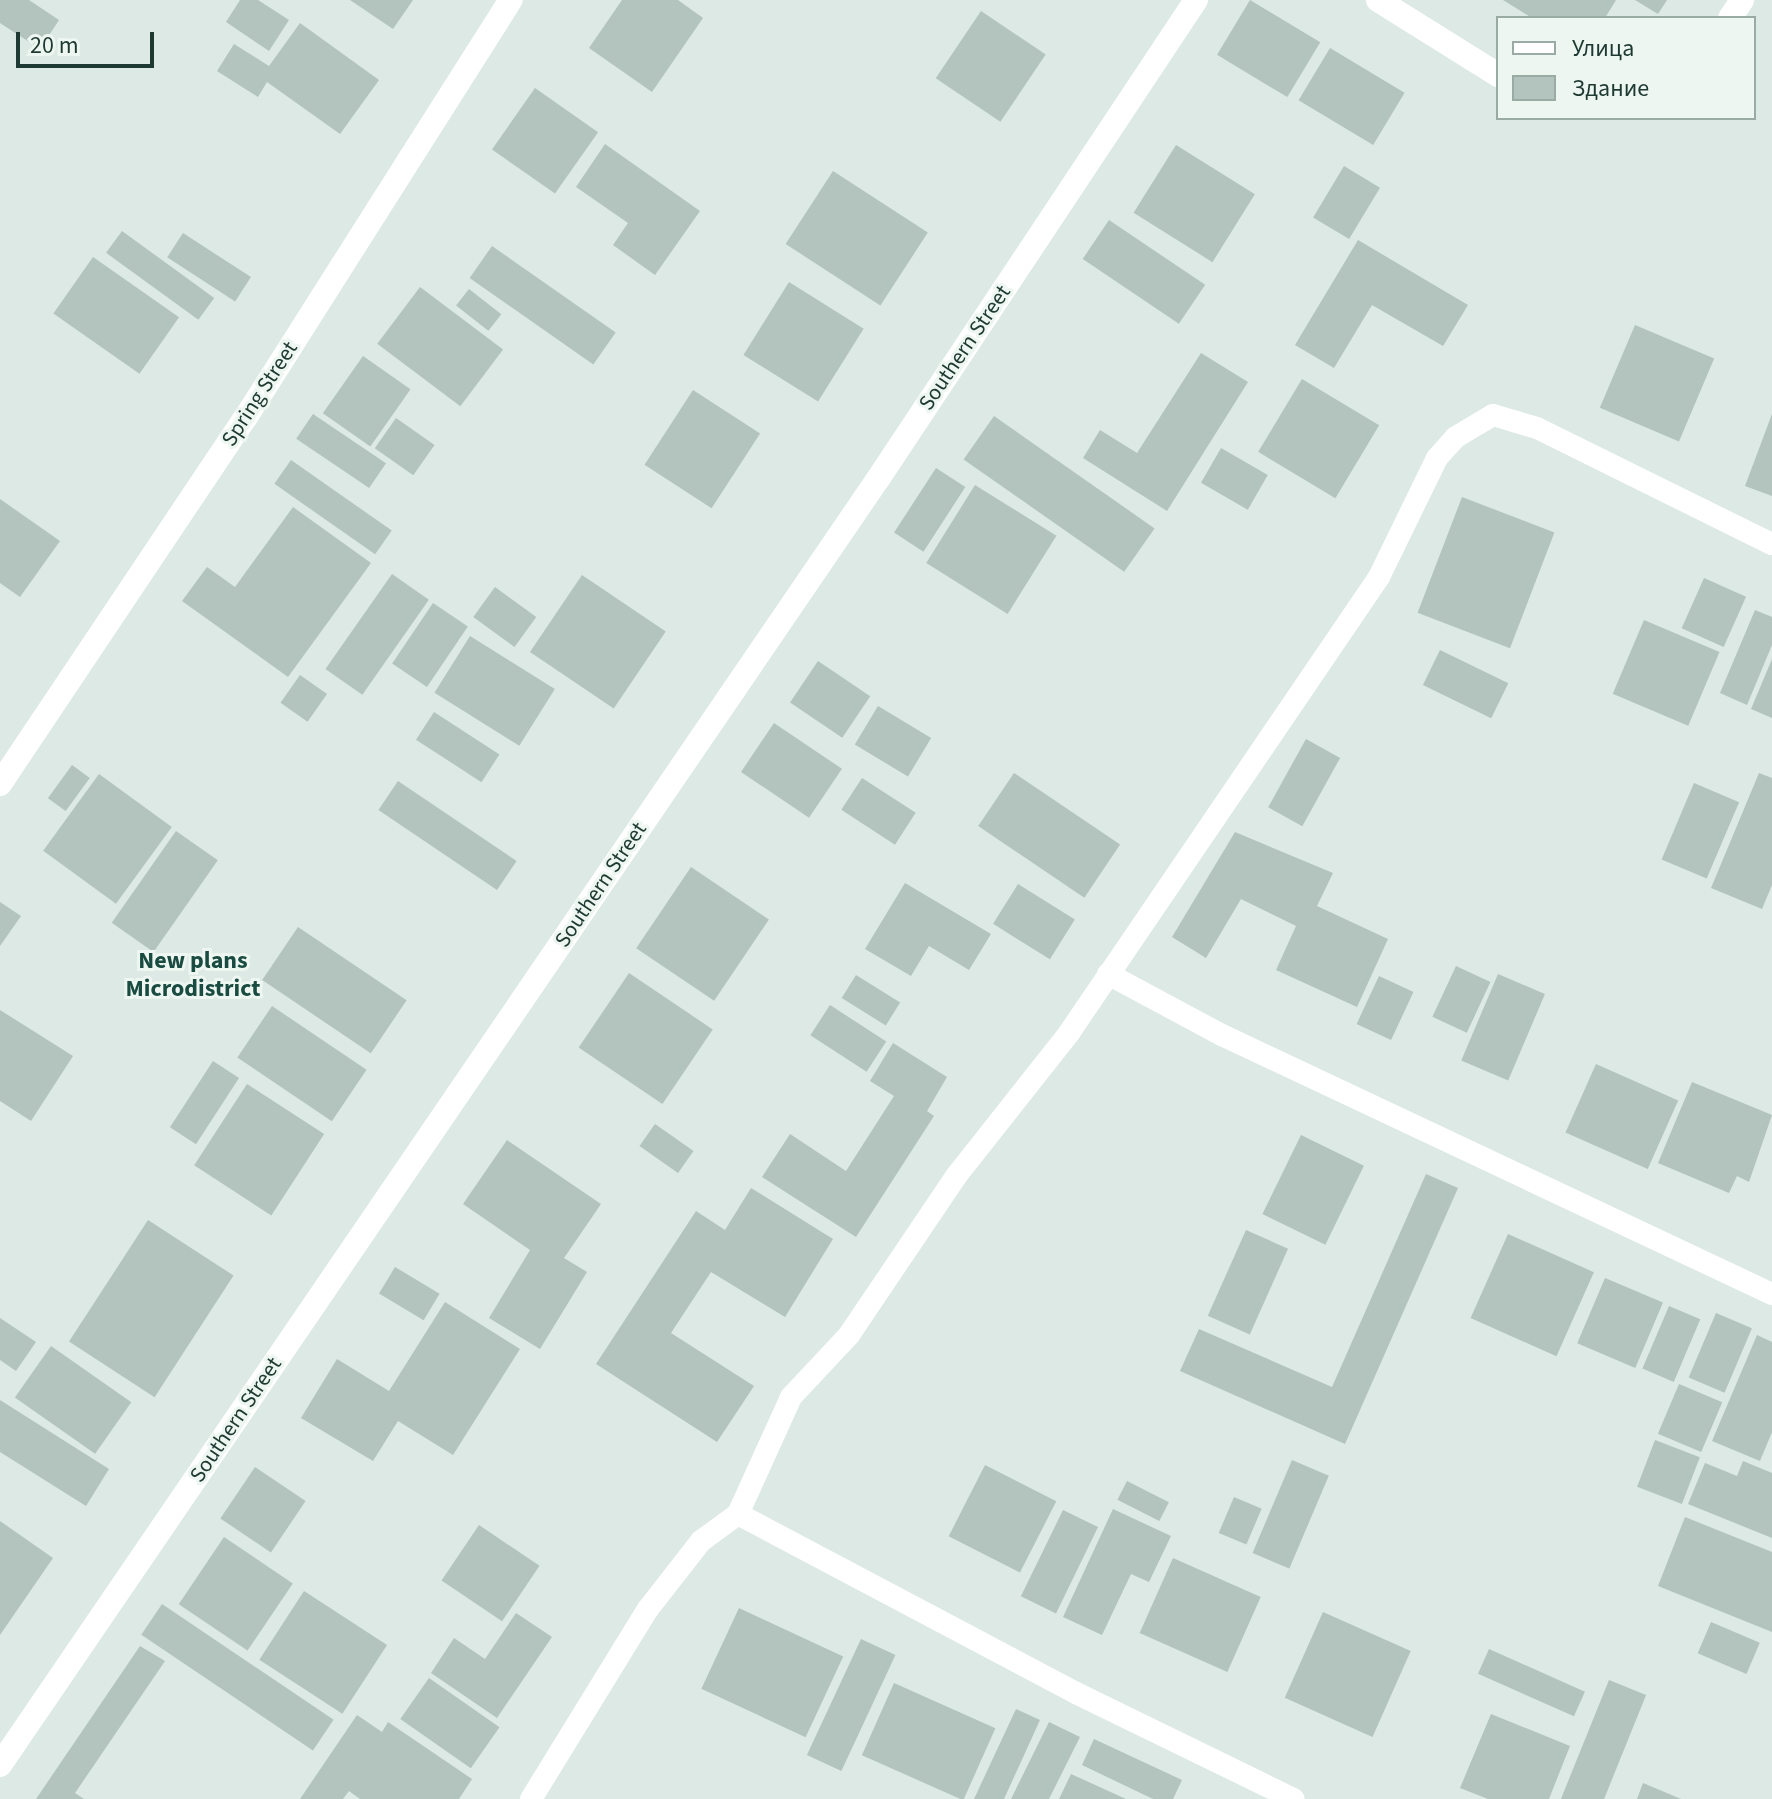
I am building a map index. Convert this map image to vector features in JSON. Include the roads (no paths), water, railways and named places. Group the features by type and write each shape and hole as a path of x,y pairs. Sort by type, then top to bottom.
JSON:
{"street":[{"name":"Spring Street","path":"0,784 246,417 511,0"},
{"name":"Southern Street","path":"0,1765 878,479 1196,0"},
{"path":"1378,0 1496,74"}],"lane":[{"path":"531,1799 648,1609 701,1541 738,1514 791,1397 849,1335 957,1175 1069,1033 1379,577 1437,458 1456,437 1493,415 1537,428 1772,544"},
{"path":"1108,974 1222,1035 1772,1294"},
{"path":"738,1514 1076,1693 1293,1799"}],"district":[{"name":"New plans Microdistrict","path":"193,975"}]}
